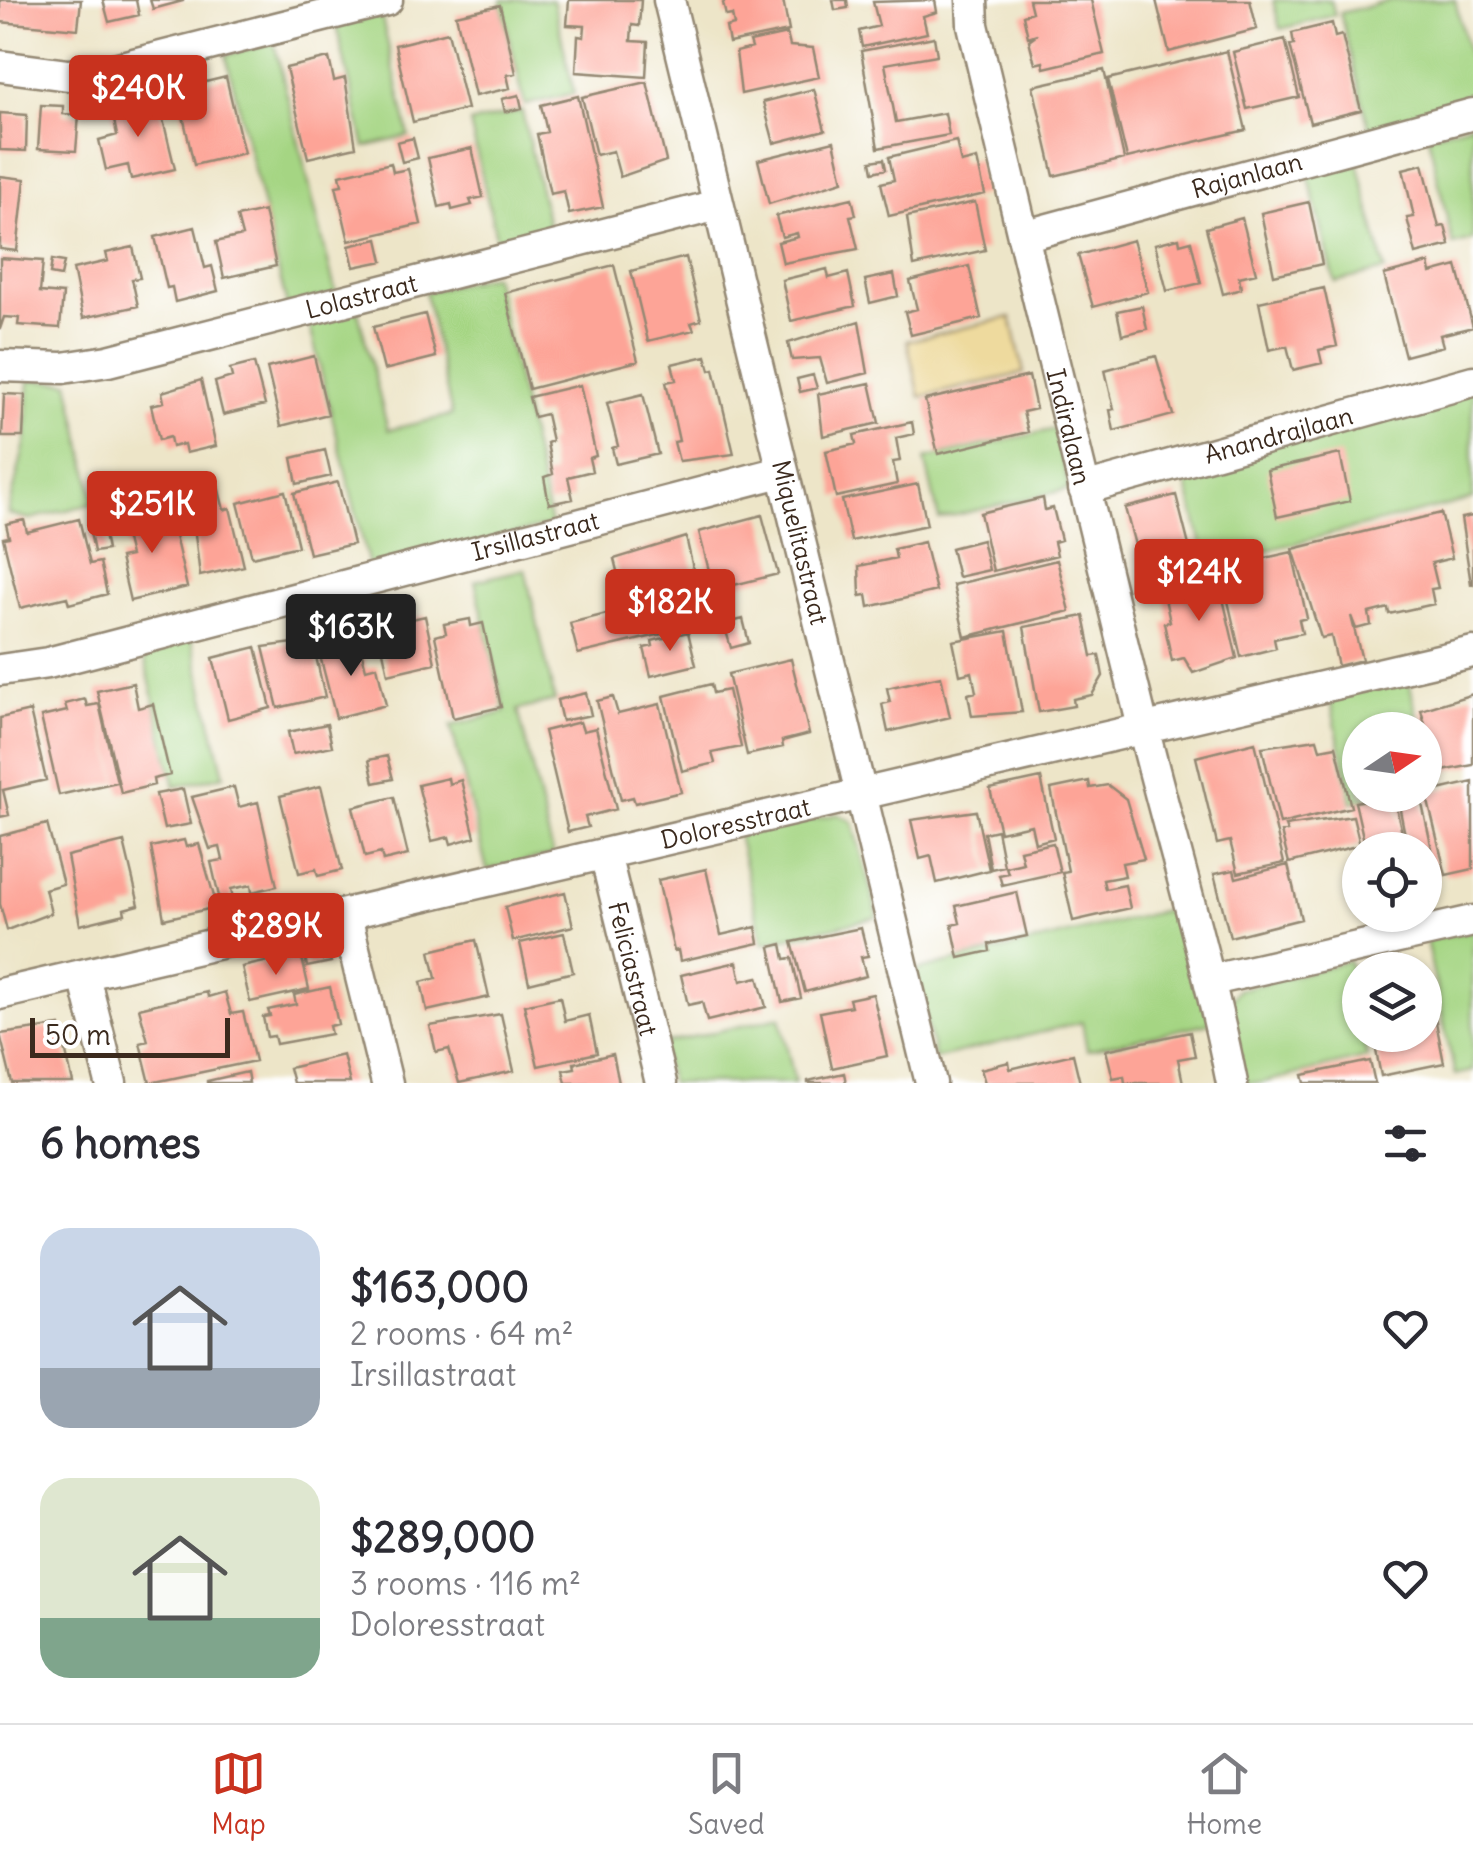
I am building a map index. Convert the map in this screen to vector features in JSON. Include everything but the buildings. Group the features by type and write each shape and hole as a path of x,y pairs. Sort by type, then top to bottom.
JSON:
{"street":[{"path":"0,66 68,75 114,70 386,0"},
{"name":"Miquelitastraat","path":"669,0 931,1083"},
{"name":"Indiralaan","path":"972,0 973,25 1023,236 1144,730 1212,980 1232,1083"},
{"name":"Rajanlaan","path":"1023,236 1473,114"},
{"name":"Lolastraat","path":"0,366 64,368 108,361 718,206"},
{"name":"Anandrajlaan","path":"1084,489 1473,381"},
{"name":"Irsillastraat","path":"0,670 48,663 781,472"},
{"name":"Doloresstraat","path":"0,994 1473,652"},
{"name":"Feliciastraat","path":"605,854 661,1083"},
{"path":"346,916 386,1083"},
{"path":"1212,980 1473,921"},
{"path":"84,976 111,1083"}],"green space":[{"path":"501,0 553,0 574,93 525,105"},
{"path":"1273,0 1331,0 1335,15 1280,29"},
{"path":"1394,0 1455,0 1473,73 1473,103 1369,128 1340,13"},
{"path":"381,14 409,136 365,147 336,25"},
{"path":"274,42 336,294 287,306 226,55"},
{"path":"522,111 551,238 499,250 470,123"},
{"path":"1473,123 1473,240 1453,245 1428,135"},
{"path":"1357,158 1385,270 1335,282 1307,170"},
{"path":"493,275 551,525 370,570 308,319 357,307 388,430 452,415 425,292"},
{"path":"1473,379 1473,499 1207,565 1181,461"},
{"path":"29,380 69,382 95,503 30,519 8,514 26,439"},
{"path":"1055,429 1069,489 939,519 925,459"},
{"path":"525,569 555,701 518,710 553,855 487,870 451,726 505,712 475,581"},
{"path":"191,638 224,775 175,787 142,649"},
{"path":"1407,672 1416,712 1342,712 1342,755 1328,690"},
{"path":"838,814 853,822 878,917 763,943 738,835"},
{"path":"1180,907 1213,1022 1087,1050 1082,1022 935,1059 914,971"},
{"path":"1473,930 1473,1071 1455,1075 1442,1014 1442,952 1429,952 1426,940"},
{"path":"1342,963 1342,1052 1366,1052 1367,1057 1261,1083 1240,1083 1229,1003 1237,990"},
{"path":"780,1017 795,1083 670,1083 661,1044"}],"sand":[{"path":"1011,317 1024,373 920,397 907,341"}]}
